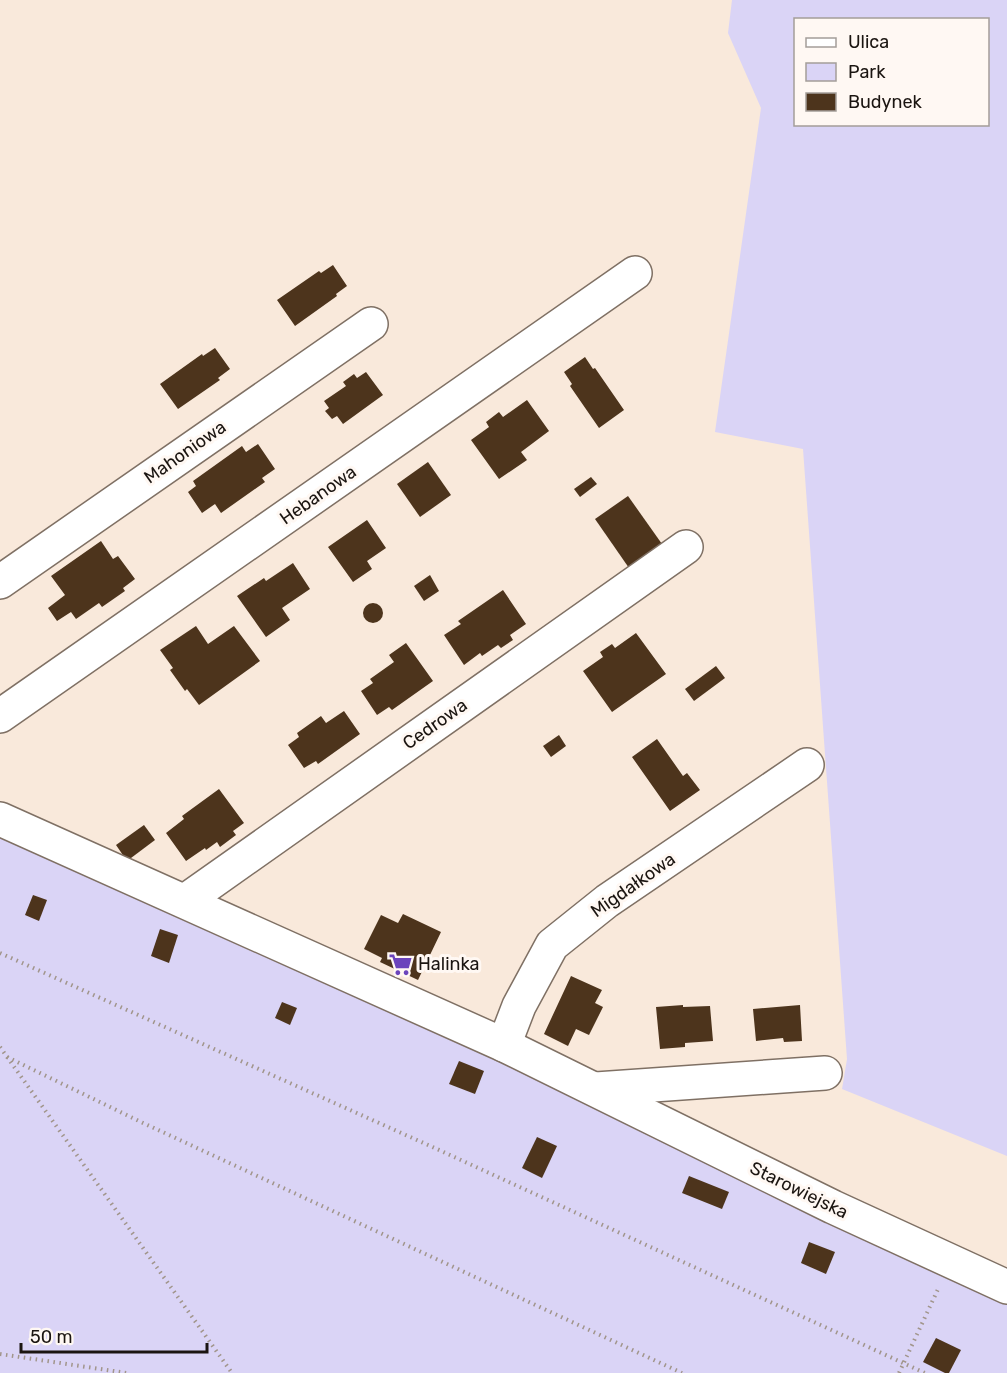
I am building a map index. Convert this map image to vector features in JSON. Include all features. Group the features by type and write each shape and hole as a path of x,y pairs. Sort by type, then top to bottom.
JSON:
{"street":[{"name":"Hebanowa","path":"0,716 635,273"},
{"name":"Mahoniowa","path":"0,582 371,324"},
{"name":"Cedrowa","path":"185,902 686,547"},
{"name":"Migdałkowa","path":"504,1045 519,1006 552,945 607,902 807,765"},
{"name":"Starowiejska","path":"0,819 504,1045 833,1207 1007,1287"},
{"path":"594,1089 825,1073"}],"path":[{"path":"0,953 437,1149 925,1373"},
{"path":"0,1047 232,1373"},
{"path":"7,1057 141,1122 682,1373"},
{"path":"898,1373 951,1262"},
{"path":"0,1354 127,1373"}],"green space":[{"path":"732,0 1007,0 1007,1156 842,1089 847,1059 803,449 715,432 761,108 728,33"},
{"path":"0,820 1007,1272 1007,1373 0,1373"}],"building":[{"path":"333,265 347,286 336,294 337,296 295,326 277,300 319,271 321,273"},
{"path":"215,348 230,369 218,378 220,380 178,409 160,384 202,354 203,356"},
{"path":"585,357 624,410 599,428 570,386 572,384 564,372"},
{"path":"366,372 383,395 343,424 337,416 332,419 325,411 329,408 324,401 346,386 343,382 354,374 357,378"},
{"path":"527,400 549,431 521,452 527,460 499,479 471,440 489,427 486,422 499,412 503,417"},
{"path":"258,444 275,469 262,478 265,482 221,513 215,504 202,513 188,492 196,486 193,481 242,446 246,452"},
{"path":"428,462 451,495 420,517 397,484"},
{"path":"591,477 597,484 580,497 574,489"},
{"path":"628,496 662,544 629,568 595,519"},
{"path":"367,520 386,548 367,561 372,569 353,582 328,547"},
{"path":"101,541 113,559 118,556 135,579 123,588 125,591 102,607 99,603 76,619 71,612 57,621 48,608 65,595 51,576"},
{"path":"293,563 310,589 282,608 290,620 266,637 237,596 264,578 266,581"},
{"path":"430,575 439,591 424,601 414,586"},
{"path":"503,590 526,624 510,635 513,640 501,648 498,645 482,656 480,653 464,665 444,635 461,624 458,621"},
{"path":"373,603 380,606 383,613 380,620 373,623 366,620 363,613 366,606"},
{"path":"196,626 208,644 234,626 260,661 199,705 187,689 185,691 170,670 173,668 160,650"},
{"path":"636,633 666,674 612,712 583,671 603,657 600,652 612,644 615,648"},
{"path":"406,643 433,681 392,710 389,707 377,715 361,691 373,683 370,679 394,662 389,655"},
{"path":"716,666 725,678 694,701 685,689"},
{"path":"344,711 360,734 318,764 316,761 304,768 288,745 299,737 297,733 321,716 326,723"},
{"path":"559,735 566,746 551,757 543,746"},
{"path":"657,739 683,776 687,773 700,790 670,811 632,757"},
{"path":"219,789 244,823 233,831 236,835 220,847 217,842 186,861 166,833 184,819 182,816"},
{"path":"144,825 155,840 127,861 116,845"},
{"path":"33,895 47,900 39,921 25,915"},
{"path":"403,914 441,932 418,980 380,962 382,958 364,949 381,915 398,923"},
{"path":"160,929 178,935 169,963 151,956"},
{"path":"571,976 602,990 595,1003 603,1007 589,1035 576,1029 568,1046 544,1034"},
{"path":"282,1002 297,1008 290,1025 275,1018"},
{"path":"683,1005 683,1007 710,1006 713,1041 685,1043 685,1047 660,1049 656,1007"},
{"path":"800,1005 802,1041 784,1042 783,1038 756,1041 753,1009"},
{"path":"459,1061 484,1071 475,1094 449,1084"},
{"path":"537,1137 557,1146 542,1178 522,1168"},
{"path":"689,1176 729,1192 722,1209 682,1193"},
{"path":"809,1242 835,1252 826,1274 801,1263"},
{"path":"936,1338 961,1350 949,1373 923,1362"}],"place":[{"name":"Halinka","path":"400,964"}]}
